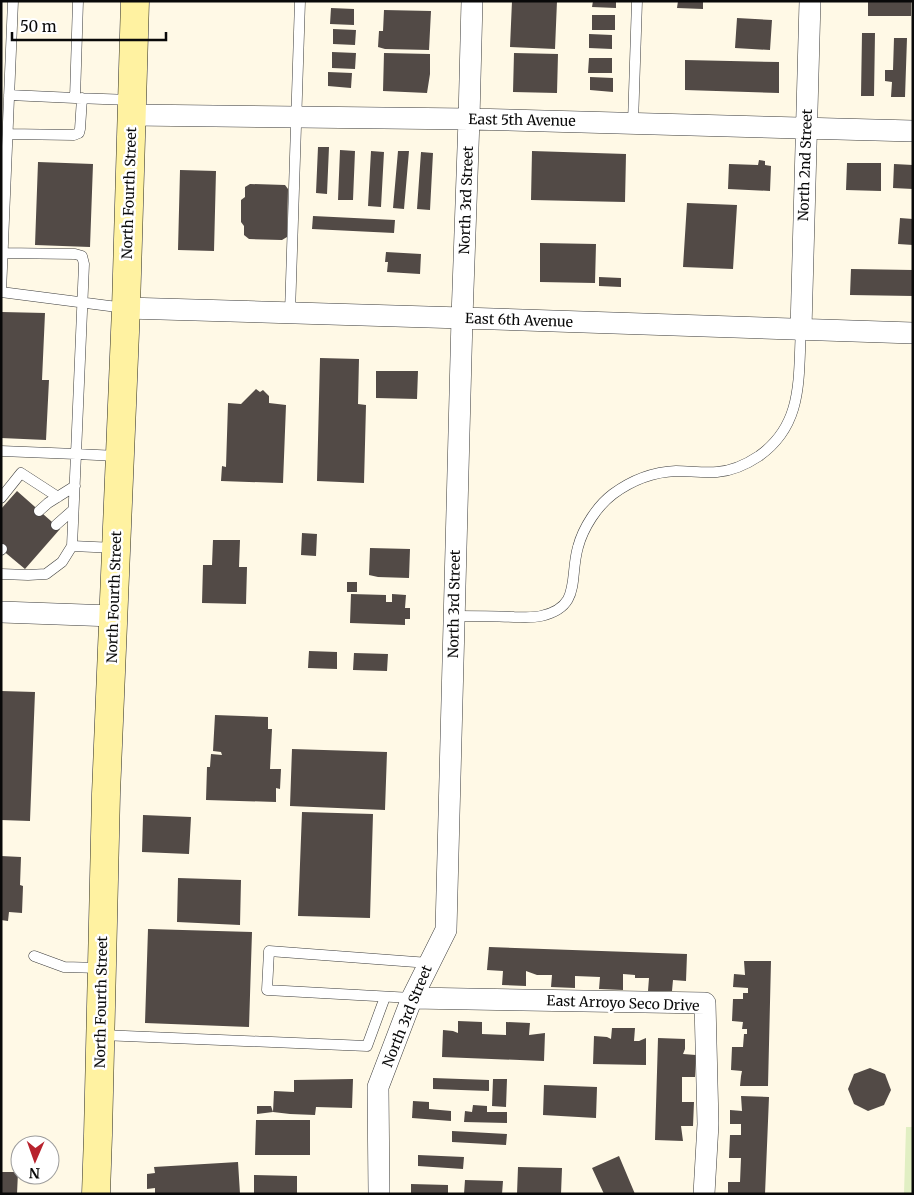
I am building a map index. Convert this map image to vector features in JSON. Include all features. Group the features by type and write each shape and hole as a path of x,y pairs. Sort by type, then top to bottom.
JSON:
{"main road":[{"name":"North Fourth Street","path":"96,1194 106,794 126,308 135,1"}],"street":[{"name":"North 3rd Street","path":"378,1194 378,1087 412,998 446,930 472,1"},
{"name":"North 2nd Street","path":"801,329 810,1"},
{"name":"East 5th Avenue","path":"132,108 297,117 469,119 913,131"},
{"name":"East 6th Avenue","path":"126,308 913,333"},
{"path":"1,612 113,616"},
{"name":"East Arroyo Seco Drive","path":"412,998 705,1003 708,1124 704,1194"}],"lane":[{"path":"13,1 1,292 126,308"},
{"path":"8,134 74,135 79,133 78,1"},
{"path":"290,313 300,1"},
{"path":"633,123 637,1"},
{"path":"10,95 78,98 132,108"},
{"path":"1,574 46,574 62,562 72,546 84,264 82,256 75,254 3,253"},
{"path":"454,616 539,617 556,612 566,602 572,591 574,563 578,546 589,522 611,496 643,477 657,473 674,471 718,472 735,469 750,462 768,449 789,422 795,406 801,329"},
{"path":"1,452 119,456"},
{"path":"1,498 21,474 58,497"},
{"path":"39,510 75,486"},
{"path":"56,526 73,510"},
{"path":"72,546 116,548"},
{"path":"13,574 20,565"},
{"path":"412,998 267,990 269,951 429,963"},
{"path":"34,956 64,967 102,968"},
{"path":"100,1035 367,1046 385,997"}],"green space":[{"path":"906,1127 913,1127 913,1194 904,1194"}],"building":[{"path":"512,1 557,1 555,49 510,47"},
{"path":"593,1 616,1 616,8 592,7"},
{"path":"678,1 703,1 703,9 677,8"},
{"path":"868,1 911,1 911,16 868,16"},
{"path":"331,8 354,9 354,25 330,24"},
{"path":"384,10 431,11 429,50 385,49 378,47 379,31 383,31"},
{"path":"592,15 615,15 615,30 592,30"},
{"path":"737,18 772,20 770,50 735,48"},
{"path":"333,29 356,30 355,45 333,44"},
{"path":"862,33 875,33 874,96 861,96"},
{"path":"589,34 612,35 612,49 589,48"},
{"path":"894,38 907,38 905,97 891,97 892,82 885,81 885,70 893,70"},
{"path":"332,52 356,53 355,69 332,68"},
{"path":"384,53 430,54 430,74 427,93 383,91"},
{"path":"514,53 558,54 557,93 513,92"},
{"path":"589,58 612,58 612,73 588,73"},
{"path":"685,60 779,62 779,93 685,90"},
{"path":"328,72 352,73 351,88 328,86"},
{"path":"590,77 613,78 613,92 590,90"},
{"path":"318,147 329,147 327,194 316,193"},
{"path":"340,150 355,151 353,200 338,200"},
{"path":"371,151 384,152 381,207 368,206"},
{"path":"398,151 409,151 404,209 393,208"},
{"path":"532,151 626,154 625,202 531,200"},
{"path":"421,152 433,153 430,210 417,209"},
{"path":"759,160 765,161 765,165 771,166 770,191 728,189 729,164 758,165"},
{"path":"38,162 93,164 90,247 35,245"},
{"path":"847,163 881,163 881,191 846,190"},
{"path":"894,164 913,165 913,189 893,188"},
{"path":"180,170 216,171 214,251 178,250"},
{"path":"250,184 285,185 288,189 287,237 282,240 249,239 244,235 244,226 241,222 241,200 245,197 245,187"},
{"path":"687,203 737,205 733,269 683,267"},
{"path":"313,216 395,220 394,233 312,229"},
{"path":"900,218 913,219 913,245 898,244"},
{"path":"540,243 596,244 595,283 540,282"},
{"path":"386,252 421,254 420,274 387,272"},
{"path":"851,269 913,270 913,296 850,295"},
{"path":"599,277 621,278 621,287 599,286"},
{"path":"2,312 45,313 42,380 49,380 46,440 1,438"},
{"path":"320,358 359,359 358,404 366,405 364,483 317,481"},
{"path":"376,371 418,371 417,399 376,398"},
{"path":"256,389 260,392 263,390 269,396 269,403 286,405 283,483 221,481 222,466 226,467 228,403 241,404"},
{"path":"17,491 60,529 25,569 1,549 1,509"},
{"path":"302,533 317,534 316,556 301,555"},
{"path":"213,540 240,540 239,567 247,567 246,604 202,603 203,565 212,565"},
{"path":"370,548 410,549 409,578 369,575"},
{"path":"347,582 357,582 357,592 347,592"},
{"path":"351,594 386,595 386,602 392,602 392,594 406,595 405,608 410,608 410,619 405,619 405,625 350,623"},
{"path":"309,651 337,652 337,669 308,668"},
{"path":"354,653 388,654 387,671 353,670"},
{"path":"1,691 35,692 30,821 1,820"},
{"path":"215,715 268,717 268,729 272,729 270,769 281,769 280,789 276,788 276,802 206,800 207,767 210,767 211,754 222,755 221,752 213,751"},
{"path":"292,749 387,752 385,810 290,806"},
{"path":"302,812 373,814 370,918 298,916"},
{"path":"143,815 191,817 189,854 142,852"},
{"path":"1,856 21,857 22,913 9,912 8,921 1,920"},
{"path":"178,878 241,880 240,925 177,922"},
{"path":"148,929 252,932 249,1027 145,1023"},
{"path":"489,947 687,954 686,981 673,980 672,991 648,991 649,978 635,978 635,975 623,974 623,990 599,989 600,977 575,976 575,988 551,987 552,975 537,975 526,971 526,986 502,985 503,971 487,970"},
{"path":"744,961 771,961 768,1086 740,1086 742,1071 731,1070 732,1047 743,1047 744,1034 747,1034 747,1029 742,1029 743,1022 732,1021 733,999 743,999 743,993 748,993 748,988 733,987 734,974 745,975"},
{"path":"458,1021 482,1022 482,1034 506,1035 506,1022 530,1023 529,1035 545,1033 544,1061 442,1057 443,1030 458,1033"},
{"path":"612,1028 635,1028 634,1041 646,1038 646,1065 593,1064 594,1036 611,1039"},
{"path":"658,1038 685,1039 683,1054 696,1055 695,1077 682,1077 682,1102 694,1102 693,1126 681,1126 683,1141 655,1140"},
{"path":"870,1068 885,1074 891,1090 884,1105 868,1111 854,1104 848,1089 854,1074"},
{"path":"433,1078 489,1080 489,1091 433,1089"},
{"path":"353,1079 352,1108 316,1107 315,1115 273,1112 274,1091 294,1092 294,1080"},
{"path":"493,1079 507,1079 506,1107 492,1106"},
{"path":"544,1085 597,1087 596,1118 543,1115"},
{"path":"741,1096 769,1097 765,1194 728,1194 728,1182 740,1182 741,1158 729,1158 730,1135 741,1135 741,1124 730,1124 730,1110 742,1111"},
{"path":"413,1101 429,1102 429,1109 451,1111 451,1121 412,1118"},
{"path":"473,1105 487,1106 487,1112 507,1112 507,1123 464,1122 465,1111 472,1112"},
{"path":"257,1106 271,1106 273,1112 257,1114"},
{"path":"256,1120 310,1120 310,1155 255,1155"},
{"path":"452,1131 507,1134 506,1145 452,1142"},
{"path":"418,1155 464,1157 463,1169 418,1166"},
{"path":"619,1156 635,1194 604,1194 592,1168"},
{"path":"238,1162 240,1194 155,1194 155,1188 147,1189 147,1174 155,1173 154,1167"},
{"path":"518,1167 562,1168 561,1194 517,1194"},
{"path":"1,1172 10,1172 10,1185 17,1185 17,1194 1,1194"},
{"path":"254,1175 297,1176 297,1194 254,1194"},
{"path":"465,1180 503,1181 502,1194 464,1194"},
{"path":"411,1184 448,1185 448,1194 411,1194"}]}
